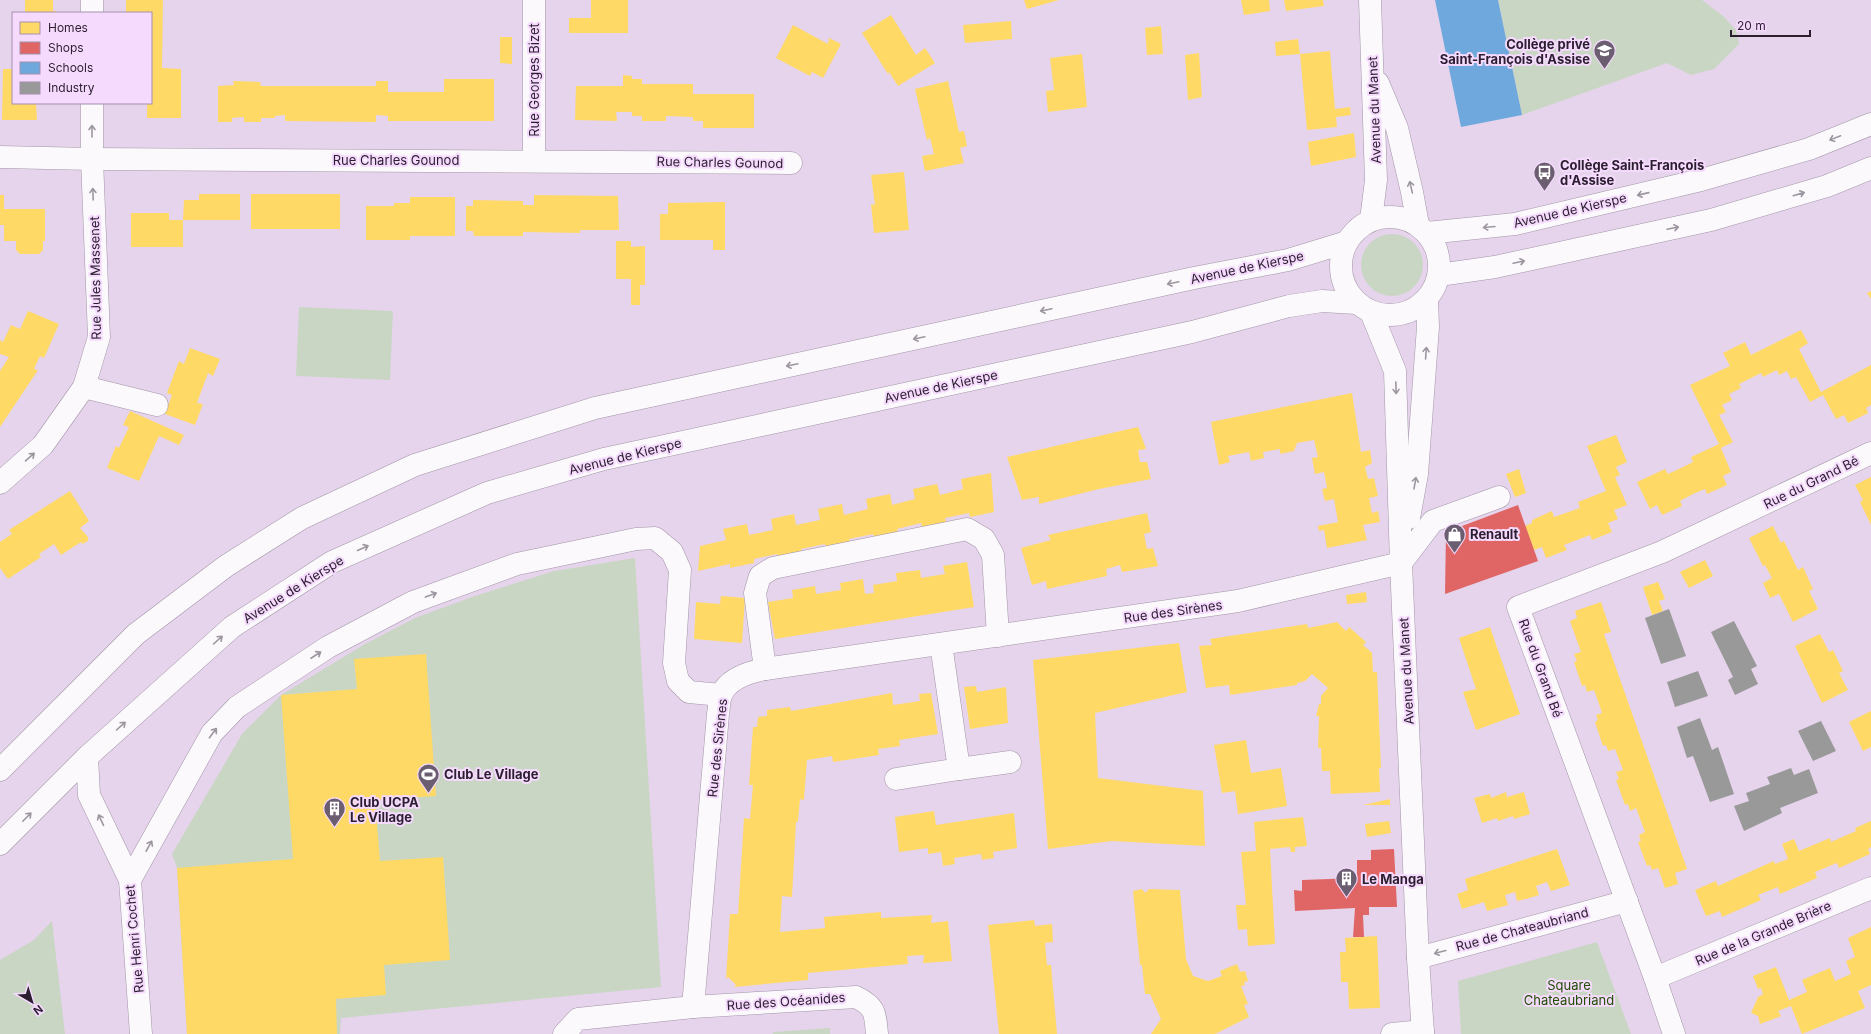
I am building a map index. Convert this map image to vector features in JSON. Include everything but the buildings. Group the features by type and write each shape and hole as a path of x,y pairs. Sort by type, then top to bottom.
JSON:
{"street":[{"path":"92,0 92,12"},
{"name":"Rue Georges Bizet","path":"534,0 534,160"},
{"name":"Avenue du Manet","path":"1370,0 1376,180 1371,220"},
{"path":"1373,69 1397,128 1422,229 1435,246 1440,260 1439,275 1435,288 1427,300 1416,309 1364,308 1347,290 1341,274 1341,257 1347,242 1357,229 1371,220 1402,218 1422,229"},
{"path":"92,104 92,159"},
{"name":"Avenue de Kierspe","path":"1422,229 1515,224 1701,180 1809,149 1871,124"},
{"name":"Rue Charles Gounod","path":"0,156 92,159 534,160 791,163"},
{"name":"Rue Jules Massenet","path":"0,483 43,445 84,387 98,337 92,159"},
{"path":"1439,275 1494,267 1711,220 1827,186 1871,168"},
{"name":"Avenue de Kierspe","path":"0,770 136,634 226,566 302,518 416,464 595,408 1178,281 1288,260 1347,242"},
{"path":"1401,563 1417,474 1428,327 1427,300"},
{"name":"Avenue de Kierspe","path":"0,844 87,757 232,627 332,562 487,493 604,459 1192,332 1280,308 1322,301 1364,308"},
{"name":"Avenue du Manet","path":"1364,308 1395,371 1401,563 1418,958 1423,1033"},
{"path":"84,387 157,405"},
{"name":"Rue du Grand Bé","path":"1656,978 1518,607 1662,552 1871,453"},
{"path":"1401,563 1432,521 1499,497"},
{"path":"765,669 755,594 760,576 773,568 967,528 984,539 993,555 998,636"},
{"path":"130,880 212,733 237,707 328,647 413,602 517,564 636,539 656,538 672,552 680,570 674,663 678,681 689,692 721,695"},
{"name":"Rue des Sirènes","path":"693,1007 721,695 734,680 755,671 765,669 1238,601 1401,563"},
{"path":"941,644 959,769"},
{"name":"Rue Henri Cochet","path":"87,757 89,795 130,880 141,1034"},
{"path":"896,779 1010,762"},
{"name":"Rue de la Grande Brière","path":"1656,978 1871,888"},
{"name":"Rue de Chateaubriand","path":"1418,958 1627,901"},
{"path":"1656,978 1674,1034"},
{"name":"Rue des Océanides","path":"564,1034 578,1019 693,1007 856,997 869,1004 875,1014 877,1034"},
{"path":"1392,1034 1423,1033"}],"green space":[{"path":"1498,0 1702,0 1723,16 1736,30 1739,44 1714,69 1691,75 1667,63 1522,115"},
{"path":"1386,234 1398,234 1414,243 1421,253 1423,265 1421,277 1414,287 1398,296 1386,296 1375,291 1366,282 1361,271 1361,259 1366,248 1375,239"},
{"path":"299,307 393,311 390,380 296,376"},
{"name":"Club Le Village","path":"635,558 661,987 341,1018 340,1034 187,1034 177,868 172,854 242,734 281,695 365,644 415,618 472,597 554,571"},
{"path":"52,921 65,1034 0,1034 0,960 34,940"},
{"name":"Square Chateaubriand","path":"1597,942 1631,1034 1461,1034 1458,981"},
{"path":"830,1028 830,1034 773,1034 773,1032"}],"place":[{"name":"Collège privé Saint-François d'Assise","path":"1605,70"},
{"name":"Collège Saint-François d'Assise","path":"1544,192"},
{"name":"Renault","path":"1455,554"},
{"name":"Club Le Village","path":"428,794"},
{"name":"Club UCPA Le Village","path":"334,828"},
{"name":"Le Manga","path":"1346,898"}]}
